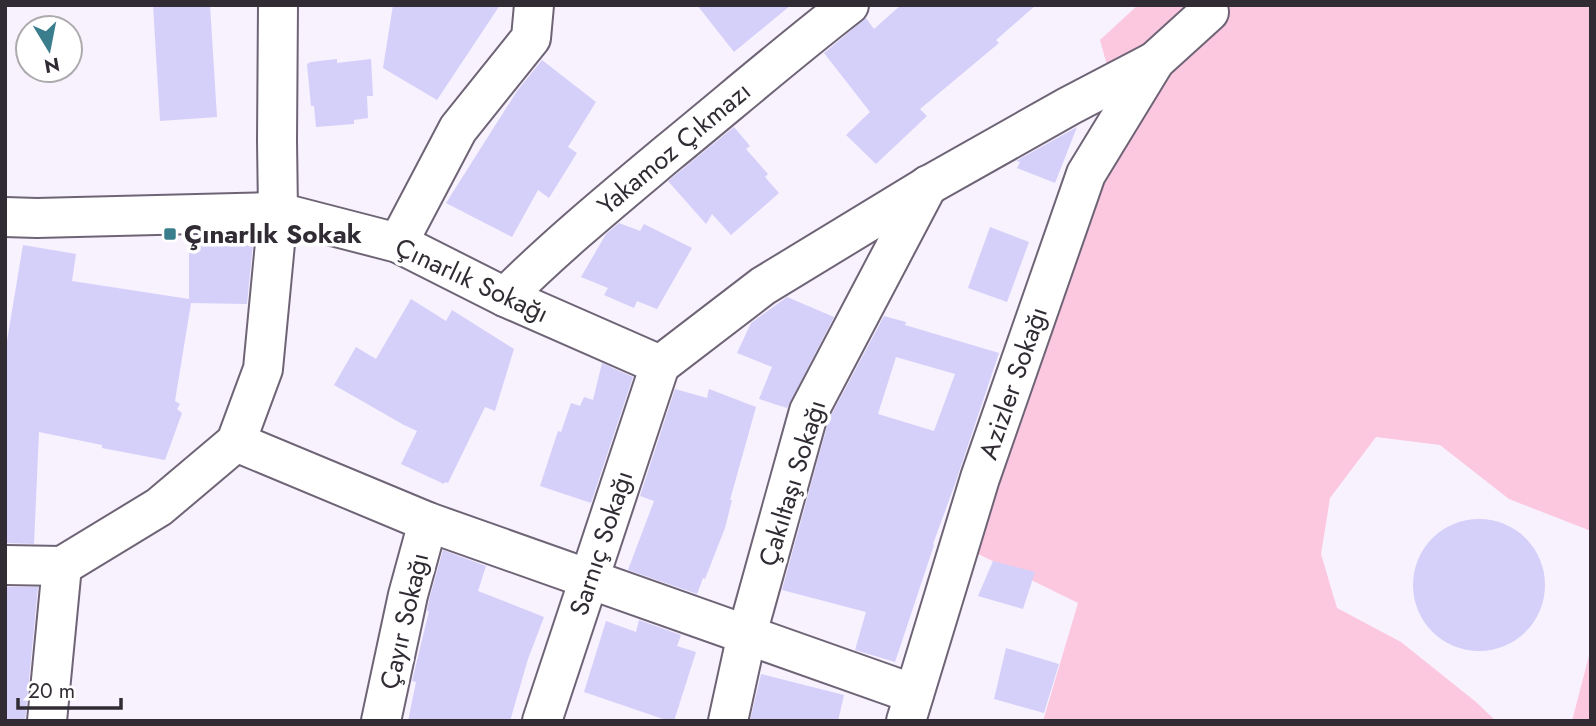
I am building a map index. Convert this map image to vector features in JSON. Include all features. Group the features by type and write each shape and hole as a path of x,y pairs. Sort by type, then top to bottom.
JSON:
{"street":[{"path":"5,565 62,566 159,507 236,442 263,369 278,212 278,5"},
{"path":"398,243 458,130 531,38 534,5"},
{"name":"Yakamoz Çıkmazı","path":"505,297 597,212 849,5"},
{"name":"Azizler Sokağı","path":"660,365 763,286 929,185 1155,61 1209,12"},
{"name":"Azizler Sokağı","path":"910,708 980,478 1086,174 1155,61"},
{"name":"Çakıltaşı Sokağı","path":"729,721 747,634 809,411 929,185"},
{"name":"Çınarlık Sokağı","path":"5,217 278,212 398,243 505,297 660,365"},
{"name":"Sarnıç Sokağı","path":"542,721 660,365"},
{"path":"236,442 428,522 747,634 910,708"},
{"name":"Çayır Sokağı","path":"381,721 408,595 428,522"},
{"path":"47,721 62,566"}],"shaded area":[{"path":"1138,5 1591,5 1591,531 1509,499 1440,445 1376,437 1330,498 1321,554 1337,608 1401,642 1496,721 1043,721 1078,603 970,550 1117,101 1100,40"},
{"path":"1591,648 1591,721 1572,721"}],"building":[{"path":"153,5 210,5 217,117 160,121"},
{"path":"393,5 500,5 437,100 383,68"},
{"path":"697,5 791,5 734,52"},
{"path":"901,5 1036,5 996,40 999,43 920,109 927,116 876,164 846,135 870,112 824,53 866,18 874,29"},
{"path":"337,59 337,63 371,59 373,96 367,96 368,118 354,120 354,124 316,127 307,64"},
{"path":"542,60 596,102 568,147 577,153 549,198 538,190 512,237 446,203 517,91"},
{"path":"734,127 750,146 746,149 768,174 765,177 779,193 731,235 712,214 706,224 668,181"},
{"path":"1077,127 1055,183 1017,168 1020,162 1016,161"},
{"path":"619,223 640,231 644,224 692,248 657,309 637,301 634,308 604,295 608,288 581,277 606,234"},
{"path":"990,227 1029,242 1007,302 968,288"},
{"path":"253,244 247,304 191,303 175,401 180,404 177,409 182,413 165,460 39,432 34,544 5,543 5,353 23,245 76,254 72,281 189,299 189,245"},
{"path":"787,297 834,317 787,408 759,399 772,367 737,353 751,323"},
{"path":"411,299 446,321 452,310 514,349 495,411 485,407 448,483 444,484 401,464 417,431 334,385 356,347 376,359"},
{"path":"884,316 906,322 905,325 999,353 895,662 855,650 866,612 782,590 829,419","holes":["896,357 955,374 934,431 878,414"]},
{"path":"602,363 633,377 591,503 540,486 558,431 561,432 571,403 580,406 584,397 593,400"},
{"path":"675,389 707,398 709,389 756,407 730,500 725,528 697,594 628,570 654,501 640,496"},
{"path":"1479,519 1504,524 1525,539 1540,560 1545,585 1540,610 1525,631 1504,646 1479,651 1454,646 1433,631 1418,610 1413,585 1418,560 1433,539 1454,524"},
{"path":"443,550 486,566 478,591 544,617 528,659 510,721 408,721 416,682 412,681 429,611 429,600"},
{"path":"993,561 1035,572 1023,609 978,596"},
{"path":"5,587 38,587 25,721 5,721"},
{"path":"639,620 681,635 677,646 696,652 674,721 584,692 606,621 636,632"},
{"path":"1006,648 1059,664 1044,713 994,699"},
{"path":"761,674 844,695 838,721 750,721"}],"place":[{"name":"Çınarlık Sokak","path":"170,234"}]}
